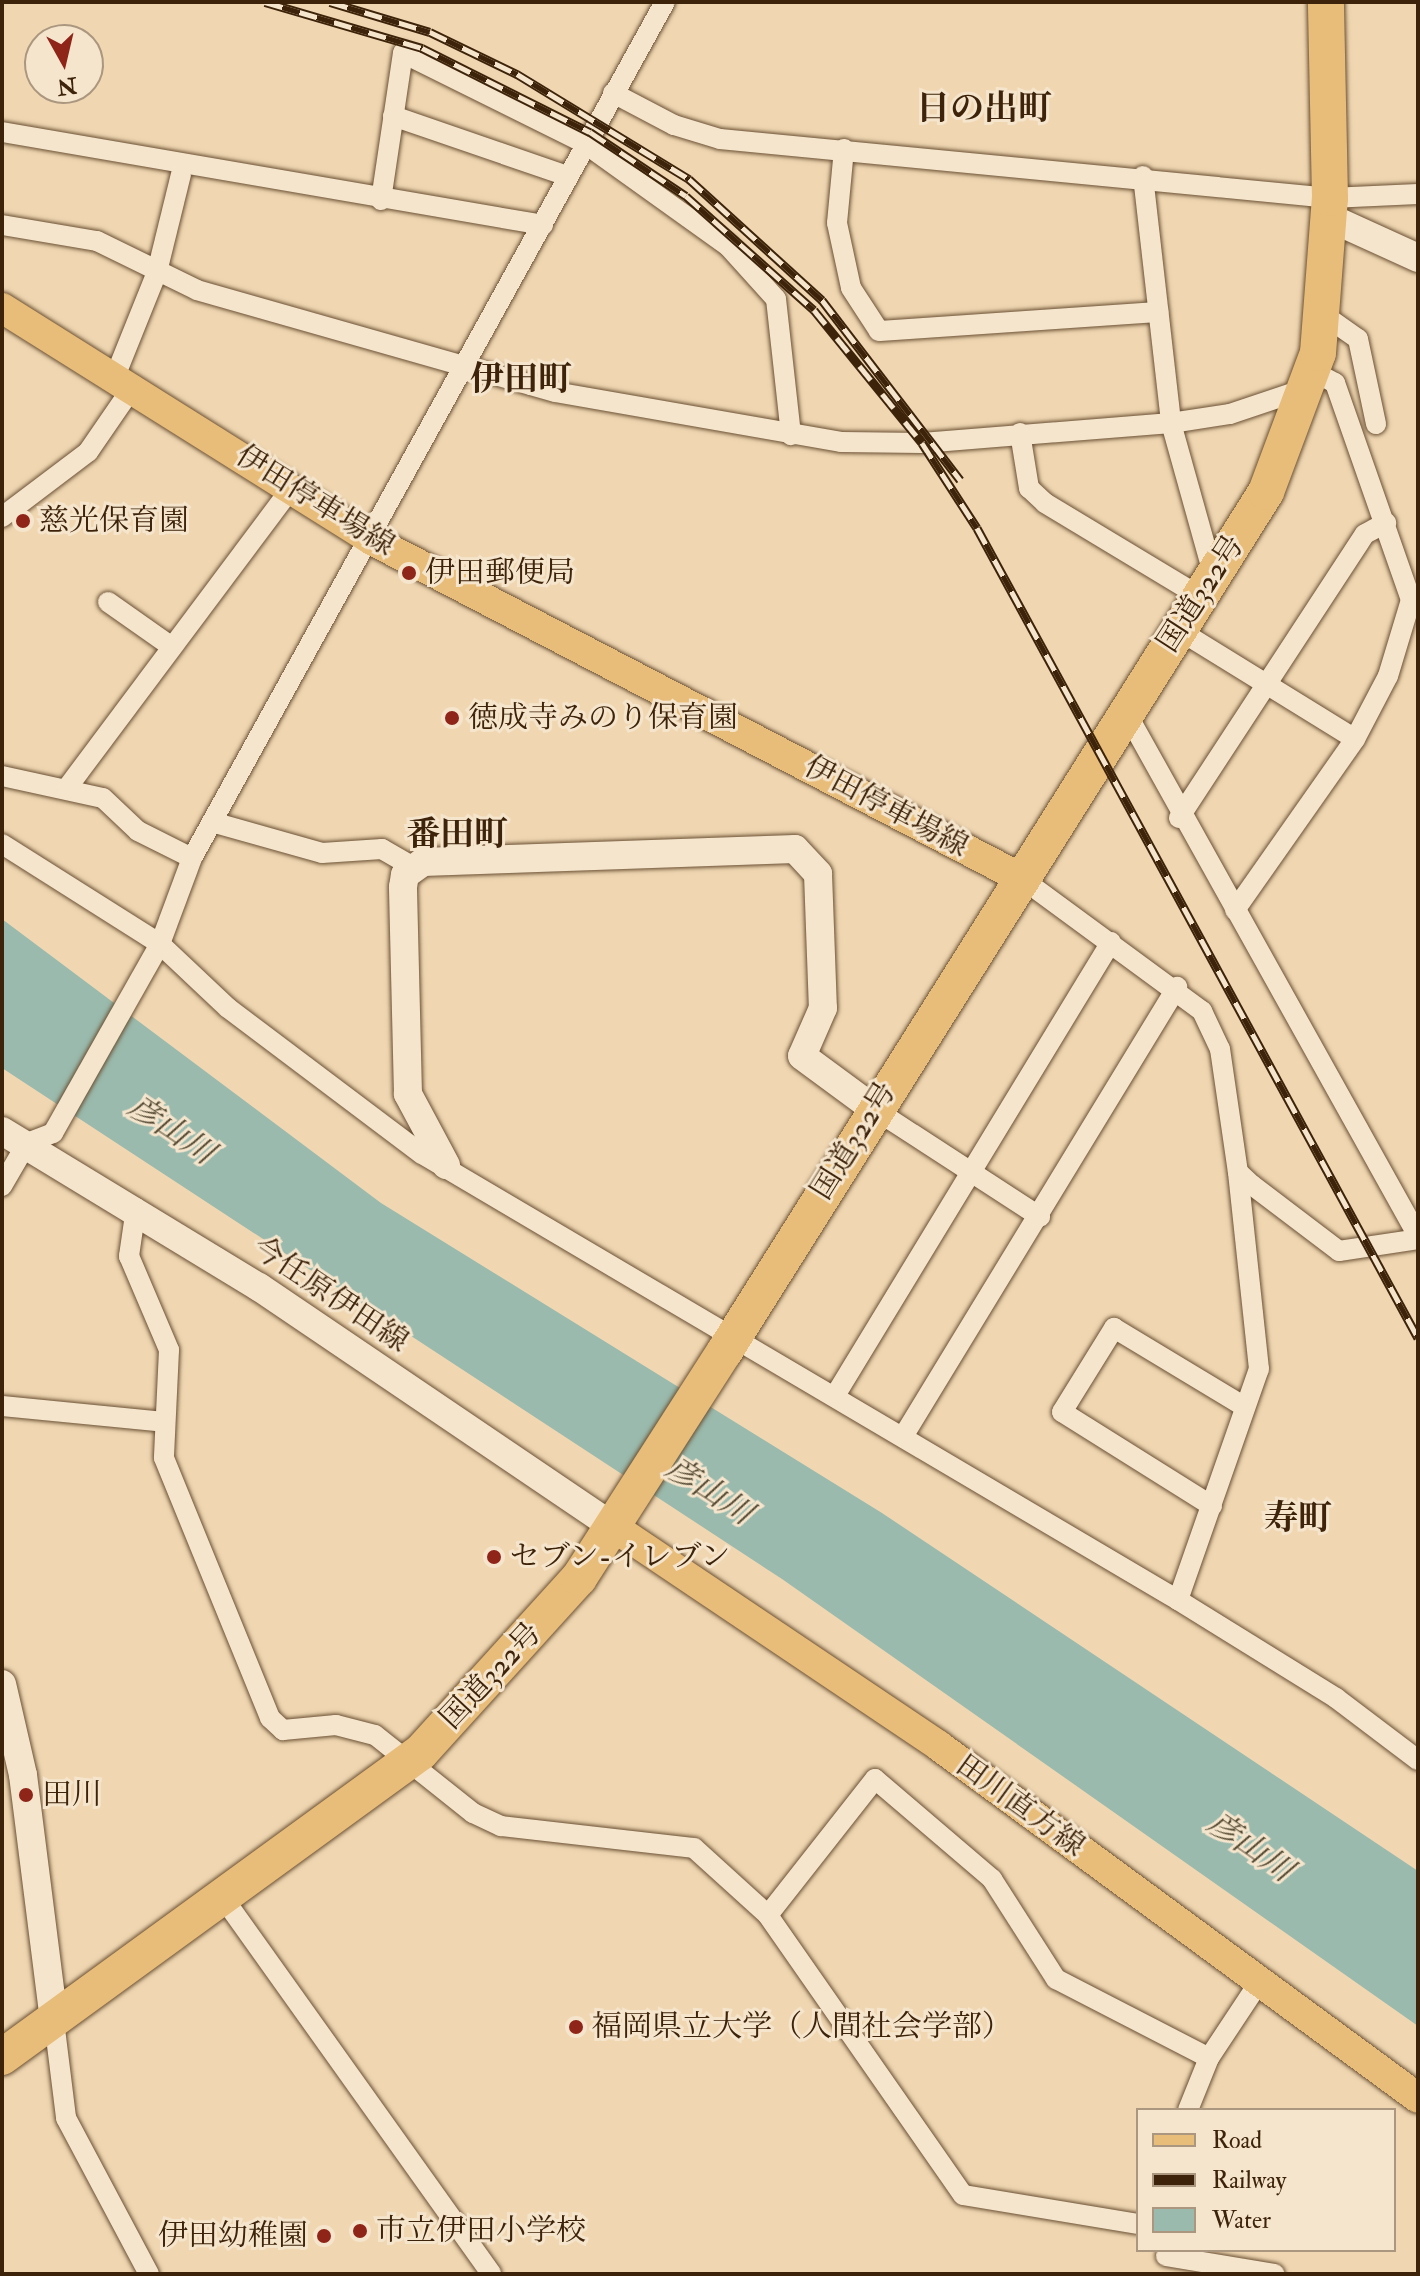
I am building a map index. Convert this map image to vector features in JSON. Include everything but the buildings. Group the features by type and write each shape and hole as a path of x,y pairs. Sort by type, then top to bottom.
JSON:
{"highway":[{"name":"国道322号","path":"2,2057 224,1899 410,1760 543,1621 620,1514 1266,492 1312,379 1321,313 1329,208 1326,2"}],"main road":[{"name":"伊田停車場線","path":"2,308 125,380 370,539 1021,878"},
{"name":"田川直方線","path":"620,1514 1418,2098"}],"street":[{"path":"2,1186 27,1136 157,950 192,858 466,368 584,143 665,2"},
{"path":"381,200 403,53 584,143 729,247 776,299 791,435"},
{"path":"613,93 720,139 1143,176 1329,208 1418,194"},
{"path":"393,116 567,176"},
{"path":"2,132 381,200 543,225"},
{"path":"844,149 837,223 851,288 879,331 1158,312"},
{"path":"2,517 88,452 125,380 157,272 181,174"},
{"path":"1143,176 1171,423 1206,584"},
{"path":"1329,208 1418,258"},
{"path":"2,225 97,241 157,272 466,368 555,392 791,435 922,443 1171,423 1230,414 1312,379 1335,383 1406,573 1414,606 1388,676 1355,739 1235,910"},
{"path":"1321,313 1358,339 1376,424"},
{"path":"1020,433 1029,488 1045,503 1206,584"},
{"path":"67,788 291,489"},
{"path":"1179,818 1270,687 1365,534 1386,523"},
{"path":"108,602 172,647"},
{"path":"1177,629 1355,739"},
{"path":"1127,714 1179,818 1235,910 1418,1237 1339,1251 1238,1172"},
{"path":"2,776 103,798 138,831 192,858"},
{"path":"212,822 311,851 382,849 413,867 445,860 795,849 818,874 823,1008 802,1056 874,1109 1040,1217"},
{"path":"2,844 157,950 228,1008 446,1165 730,1342 836,1394 1178,1600 1336,1698 1418,1760"},
{"path":"413,867 403,887 408,1094 446,1165"},
{"path":"1021,878 1177,987 1202,1011 1220,1049 1238,1172 1259,1369 1178,1600"},
{"path":"836,1394 1111,942"},
{"path":"904,1435 1040,1217 1177,987"},
{"name":"今任原伊田線","path":"27,1136 620,1514"},
{"path":"136,1208 129,1256 169,1350 164,1458 270,1718 283,1730 336,1725 375,1735 473,1813 501,1826 694,1848 768,1915 963,2195 1136,2224"},
{"path":"1212,1506 1062,1412 1114,1328 1245,1407"},
{"path":"2,1406 164,1422"},
{"path":"2,1684 23,1775 66,2118 149,2274"},
{"path":"768,1915 875,1779 992,1879 1056,1979 1209,2058"},
{"path":"224,1899 491,2274"},
{"path":"1189,2108 1209,2058 1260,1981"},
{"path":"1166,2253 1178,2274"},
{"path":"1166,2253 1275,2274"}],"water":[{"name":"彦山川","path":"2,919 381,1203 882,1513 1418,1871 1418,2026 782,1579 2,1068"}],"railway":[{"path":"265,2 422,48 590,132 686,196 814,310 922,443 977,528 1418,1338"},
{"path":"330,2 430,32 517,74 689,179 822,300 960,480"}],"place":[{"name":"慈光保育園","path":"23,521"},
{"name":"伊田郵便局","path":"409,573"},
{"name":"徳成寺みのり保育園","path":"452,718"},
{"name":"セブン-イレブン","path":"494,1557"},
{"name":"田川","path":"26,1795"},
{"name":"福岡県立大学（人間社会学部）","path":"576,2027"},
{"name":"市立伊田小学校","path":"360,2231"},
{"name":"伊田幼稚園","path":"324,2236"}],"district":[{"name":"日の出町","path":"984,109"},
{"name":"伊田町","path":"521,380"},
{"name":"番田町","path":"457,835"},
{"name":"寿町","path":"1298,1519"}]}
